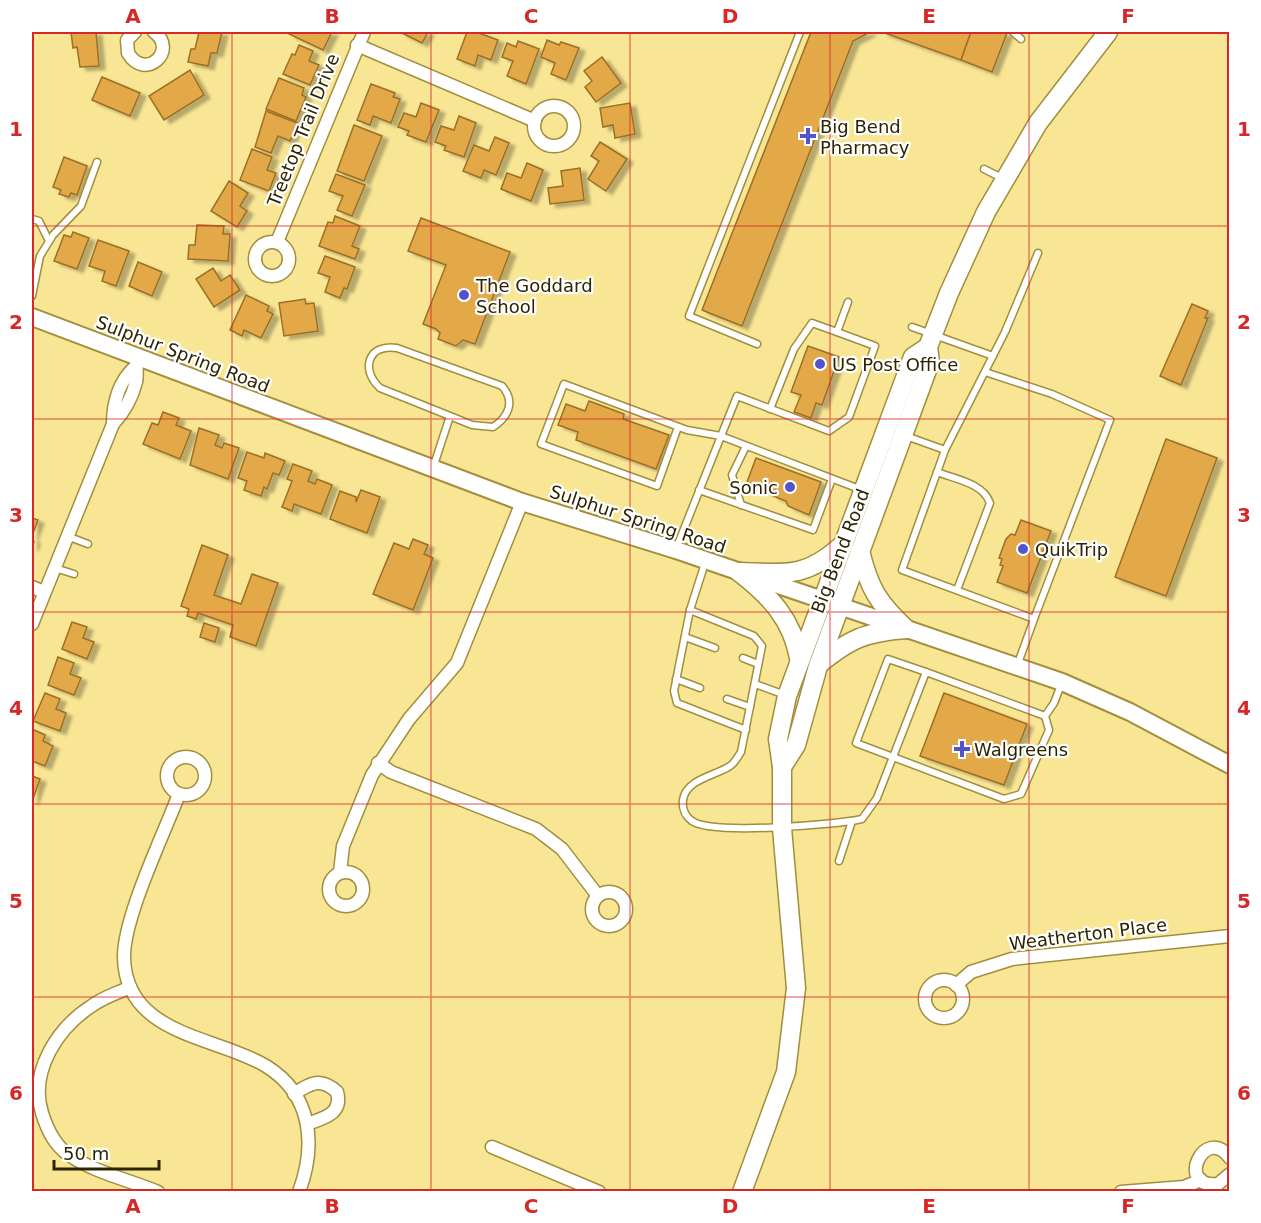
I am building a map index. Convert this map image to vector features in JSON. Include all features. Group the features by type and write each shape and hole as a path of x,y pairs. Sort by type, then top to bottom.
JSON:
{"main road":[{"name":"Big Bend Road","path":"782,767 795,745 818,666 930,362 931,341 981,222 1038,123 1108,32"},
{"name":"Sulphur Spring Road","path":"32,317 136,362 522,502 676,550 1062,682 1130,712 1230,765"},
{"name":"Big Bend Road","path":"742,1191 780,1095 790,1047 796,971 782,828 782,767 778,739 787,696 821,600 914,357 931,341"},
{"path":"739,572 790,573 812,569 843,545"},
{"path":"860,551 870,588 888,612 906,629"},
{"path":"739,572 765,592 788,621 800,658"},
{"path":"818,666 862,635 875,631 906,629"}],"street":[{"path":"135,32 128,40 128,53 136,63 146,65 157,60 163,52 162,39 154,32"},
{"name":"Treetop Trail Drive","path":"276,242 364,32"},
{"path":"357,45 535,121"},
{"path":"32,624 113,424 123,413 137,380 136,362"},
{"path":"340,872 343,846 378,763 410,719 449,675 464,651 522,502"},
{"path":"32,587 44,592"},
{"path":"378,763 391,772 520,822 549,836 562,849 598,896"},
{"path":"179,794 128,926 123,956 130,987 141,1004 177,1031 266,1066 294,1094 307,1124 310,1143 308,1168 299,1191"},
{"name":"Weatherton Place","path":"956,985 971,972 1011,959 1230,936"},
{"path":"130,987 95,1004 66,1027 44,1063 35,1094 50,1134 68,1155 158,1191"},
{"path":"294,1094 311,1083 321,1082 337,1092 339,1100 337,1109 322,1119 307,1124"},
{"path":"492,1147 599,1191"},
{"path":"1201,1180 1196,1164 1200,1154 1217,1149 1230,1158"},
{"path":"1121,1191 1184,1187 1201,1180 1212,1185 1218,1184 1230,1174"}],"lane":[{"path":"757,344 690,316 800,32"},
{"path":"1013,32 1021,39"},
{"path":"32,296 40,256 49,241 81,206 97,162"},
{"path":"984,169 1005,179"},
{"path":"32,219 39,221 49,241"},
{"path":"1034,619 902,570 945,450 993,356 1038,253"},
{"path":"837,332 848,302"},
{"path":"676,550 737,396 770,409 829,431 849,417 875,346 812,323 794,349 770,409"},
{"path":"912,327 931,341 993,356"},
{"path":"388,346 398,348 502,387 510,401 509,412 493,427 472,425 450,416 380,388 369,371 372,355 378,349 388,346"},
{"path":"985,372 1052,394 1110,420 1017,666"},
{"path":"678,427 657,486 541,444 564,384 678,427 721,436 863,491"},
{"path":"433,468 450,416"},
{"path":"904,435 945,450"},
{"path":"741,505 732,475 746,446"},
{"path":"937,472 981,488 987,494 990,503 957,590"},
{"path":"699,490 813,530 832,479"},
{"path":"67,536 88,544"},
{"path":"706,561 690,610 674,691 677,703 746,730"},
{"path":"54,567 74,574"},
{"path":"690,610 754,636 762,646 741,752 732,765 689,788 683,800 685,814 693,822 711,826 782,828 862,819 877,798 926,672"},
{"path":"685,637 714,648"},
{"path":"743,658 758,664"},
{"path":"888,659 1045,716 1049,730 1021,794 1004,799 856,743 888,659"},
{"path":"676,679 700,688"},
{"path":"1045,716 1054,703 1062,682"},
{"path":"754,684 787,696"},
{"path":"727,699 750,707"},
{"path":"839,861 852,821"}],"building":[{"path":"71,32 96,32 99,66 80,67 77,47 73,48"},
{"path":"199,32 222,32 217,53 211,53 208,66 188,62 191,49 195,49"},
{"path":"290,32 332,32 323,50 289,34"},
{"path":"400,32 428,32 422,43"},
{"path":"467,32 476,32 498,40 491,60 478,55 475,66 457,59"},
{"path":"811,32 870,32 853,41 742,326 702,310"},
{"path":"882,32 971,32 961,60"},
{"path":"971,32 1007,33 992,72 961,60"},
{"path":"547,40 559,45 561,42 579,48 566,80 551,74 555,63 541,57"},
{"path":"518,41 539,49 526,84 507,76 513,61 502,57 507,43 516,47"},
{"path":"299,45 313,51 309,61 319,65 310,85 283,74"},
{"path":"602,57 621,83 596,102 585,87 592,81 584,71"},
{"path":"190,70 204,95 164,120 149,96"},
{"path":"102,77 140,93 130,116 92,100"},
{"path":"279,78 304,88 302,95 306,97 296,121 266,109"},
{"path":"371,84 395,93 393,97 400,99 391,123 373,116 370,125 357,120"},
{"path":"421,103 439,110 426,142 407,135 409,131 398,127 404,113 416,117"},
{"path":"630,103 635,134 615,138 613,125 603,127 600,108"},
{"path":"266,111 297,123 290,141 278,136 271,153 255,147"},
{"path":"459,116 476,123 464,157 444,150 446,146 435,142 441,126 454,130"},
{"path":"354,125 382,136 364,181 337,171"},
{"path":"495,137 509,143 496,175 484,170 481,178 463,171 474,145 489,151"},
{"path":"600,142 627,159 606,191 588,179 599,161 591,156"},
{"path":"252,149 272,157 267,170 276,173 269,191 240,180"},
{"path":"64,157 87,166 77,195 71,193 69,197 59,194 61,190 53,187"},
{"path":"527,163 543,170 531,201 501,189 507,173 521,178"},
{"path":"580,168 584,200 550,204 548,188 563,186 561,171"},
{"path":"336,174 365,185 352,216 337,210 343,196 329,191"},
{"path":"229,181 248,193 240,206 247,211 237,227 211,211"},
{"path":"335,216 360,226 352,246 359,249 355,259 319,246 328,222 333,223"},
{"name":"The Goddard School","path":"421,218 510,252 475,344 463,340 456,346 438,339 440,333 436,329 423,324 446,265 408,251"},
{"path":"197,225 224,226 223,234 230,234 228,261 188,259 189,245 195,245"},
{"path":"73,232 89,238 77,269 54,261 64,235 71,237"},
{"path":"98,240 129,251 116,286 102,281 105,271 89,266"},
{"path":"325,256 355,267 347,289 344,288 340,298 325,292 330,277 318,273"},
{"path":"138,262 162,272 152,296 129,286"},
{"path":"213,268 221,281 230,275 240,290 214,307 196,279"},
{"path":"246,295 269,306 267,311 273,314 261,338 244,330 242,336 230,330"},
{"path":"305,299 306,304 314,303 318,331 284,336 279,303"},
{"path":"1192,304 1208,311 1205,318 1208,318 1181,385 1160,376"},
{"path":"808,346 839,357 822,405 816,403 811,418 794,412 801,395 791,392"},
{"path":"589,401 624,414 623,419 669,435 656,469 576,440 578,432 558,425 566,404 585,411"},
{"path":"163,412 179,418 176,425 191,431 180,459 143,444 152,423 158,425"},
{"path":"199,428 219,435 215,445 222,448 224,443 239,448 228,479 190,465"},
{"path":"1166,439 1217,458 1166,596 1115,577"},
{"path":"247,452 264,458 265,453 285,461 279,475 273,473 267,489 264,487 261,496 244,490 247,481 238,478"},
{"name":"Sonic","path":"756,458 821,482 809,515 788,506 786,501 773,496 774,492 747,482"},
{"path":"293,464 312,471 308,481 315,484 317,479 332,485 321,514 294,504 292,511 282,507 292,481 287,479"},
{"path":"361,490 380,497 367,533 330,519 340,491 356,497 356,502"},
{"path":"32,518 38,520 32,536"},
{"name":"QuikTrip","path":"1021,520 1051,531 1027,593 997,582 1003,566 1000,565 1002,559 999,558 1006,539 1011,534 1015,535"},
{"path":"413,539 428,545 424,554 433,558 413,610 373,594 394,543 409,549"},
{"path":"202,545 228,555 214,595 241,604 252,574 278,583 256,646 230,637 233,625 198,613 196,619 187,616 189,609 181,606"},
{"path":"72,622 87,627 83,638 94,642 87,659 62,649"},
{"path":"204,623 219,628 215,642 200,637"},
{"path":"58,657 74,663 70,674 81,678 74,695 48,685"},
{"path":"45,693 60,699 56,709 66,713 60,731 33,721"},
{"name":"Walgreens","path":"944,693 1027,724 1004,785 920,756"},
{"path":"32,729 45,735 43,741 53,746 45,766 32,761"},
{"path":"32,776 40,779 32,802"}],"place":[{"name":"Big Bend Pharmacy","path":"808,136"},
{"name":"The Goddard School","path":"464,295"},
{"name":"US Post Office","path":"820,364"},
{"name":"Sonic","path":"790,487"},
{"name":"QuikTrip","path":"1023,549"},
{"name":"Walgreens","path":"962,749"}]}
